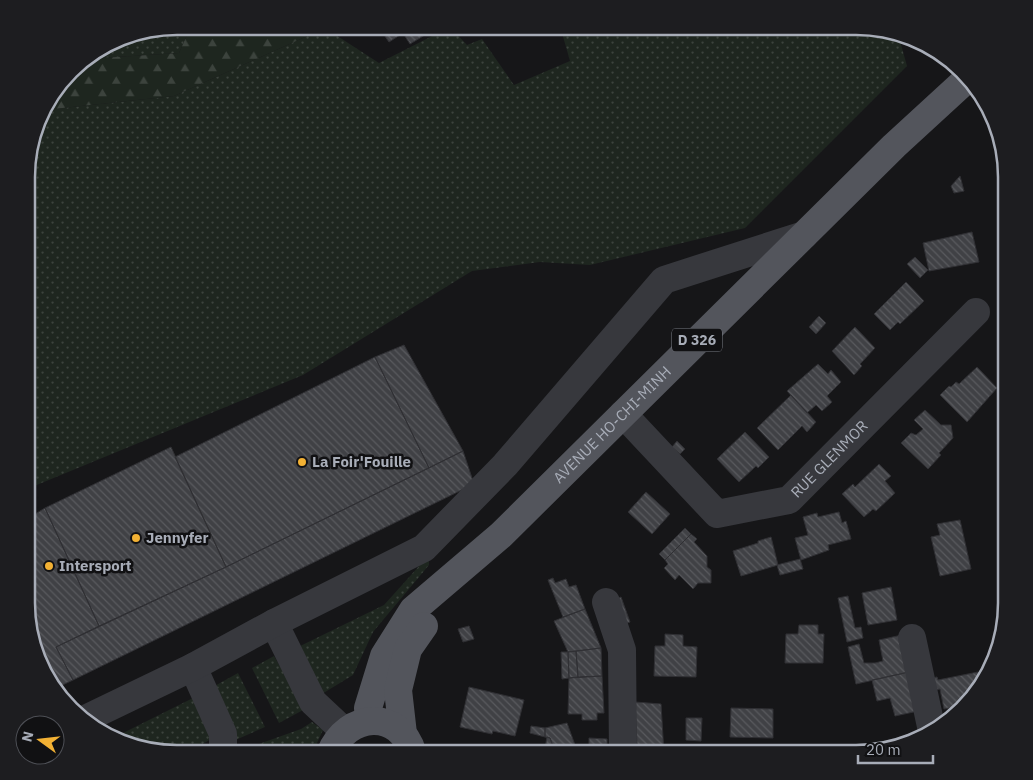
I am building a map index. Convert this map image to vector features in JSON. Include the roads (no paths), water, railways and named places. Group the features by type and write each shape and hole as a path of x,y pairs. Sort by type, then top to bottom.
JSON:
{"main road":[{"name":"AVENUE HO-CHI-MINH","path":"894,146 955,75"},
{"name":"AVENUE HO-CHI-MINH","path":"408,744 398,690 408,649 437,607 501,535 894,146 963,83"},
{"name":"AVENUE HO-CHI-MINH","path":"369,721 368,708 384,656 413,610 501,535"},
{"path":"333,745 344,731 356,724 369,721 383,722 408,744"}],"street":[{"path":"91,716 192,667 274,623 424,548 505,465 664,280 804,235"},
{"name":"RUE GLENMOR","path":"623,414 717,514 789,500 976,312"},
{"path":"606,602 622,650 623,745"},
{"path":"274,623 313,702 344,731"},
{"path":"912,638 930,724"},
{"path":"192,667 223,734 223,745"}],"place":[{"name":"La Foir'Fouille","path":"302,462"},
{"name":"Jennyfer","path":"136,538"},
{"name":"Intersport","path":"49,566"}]}
